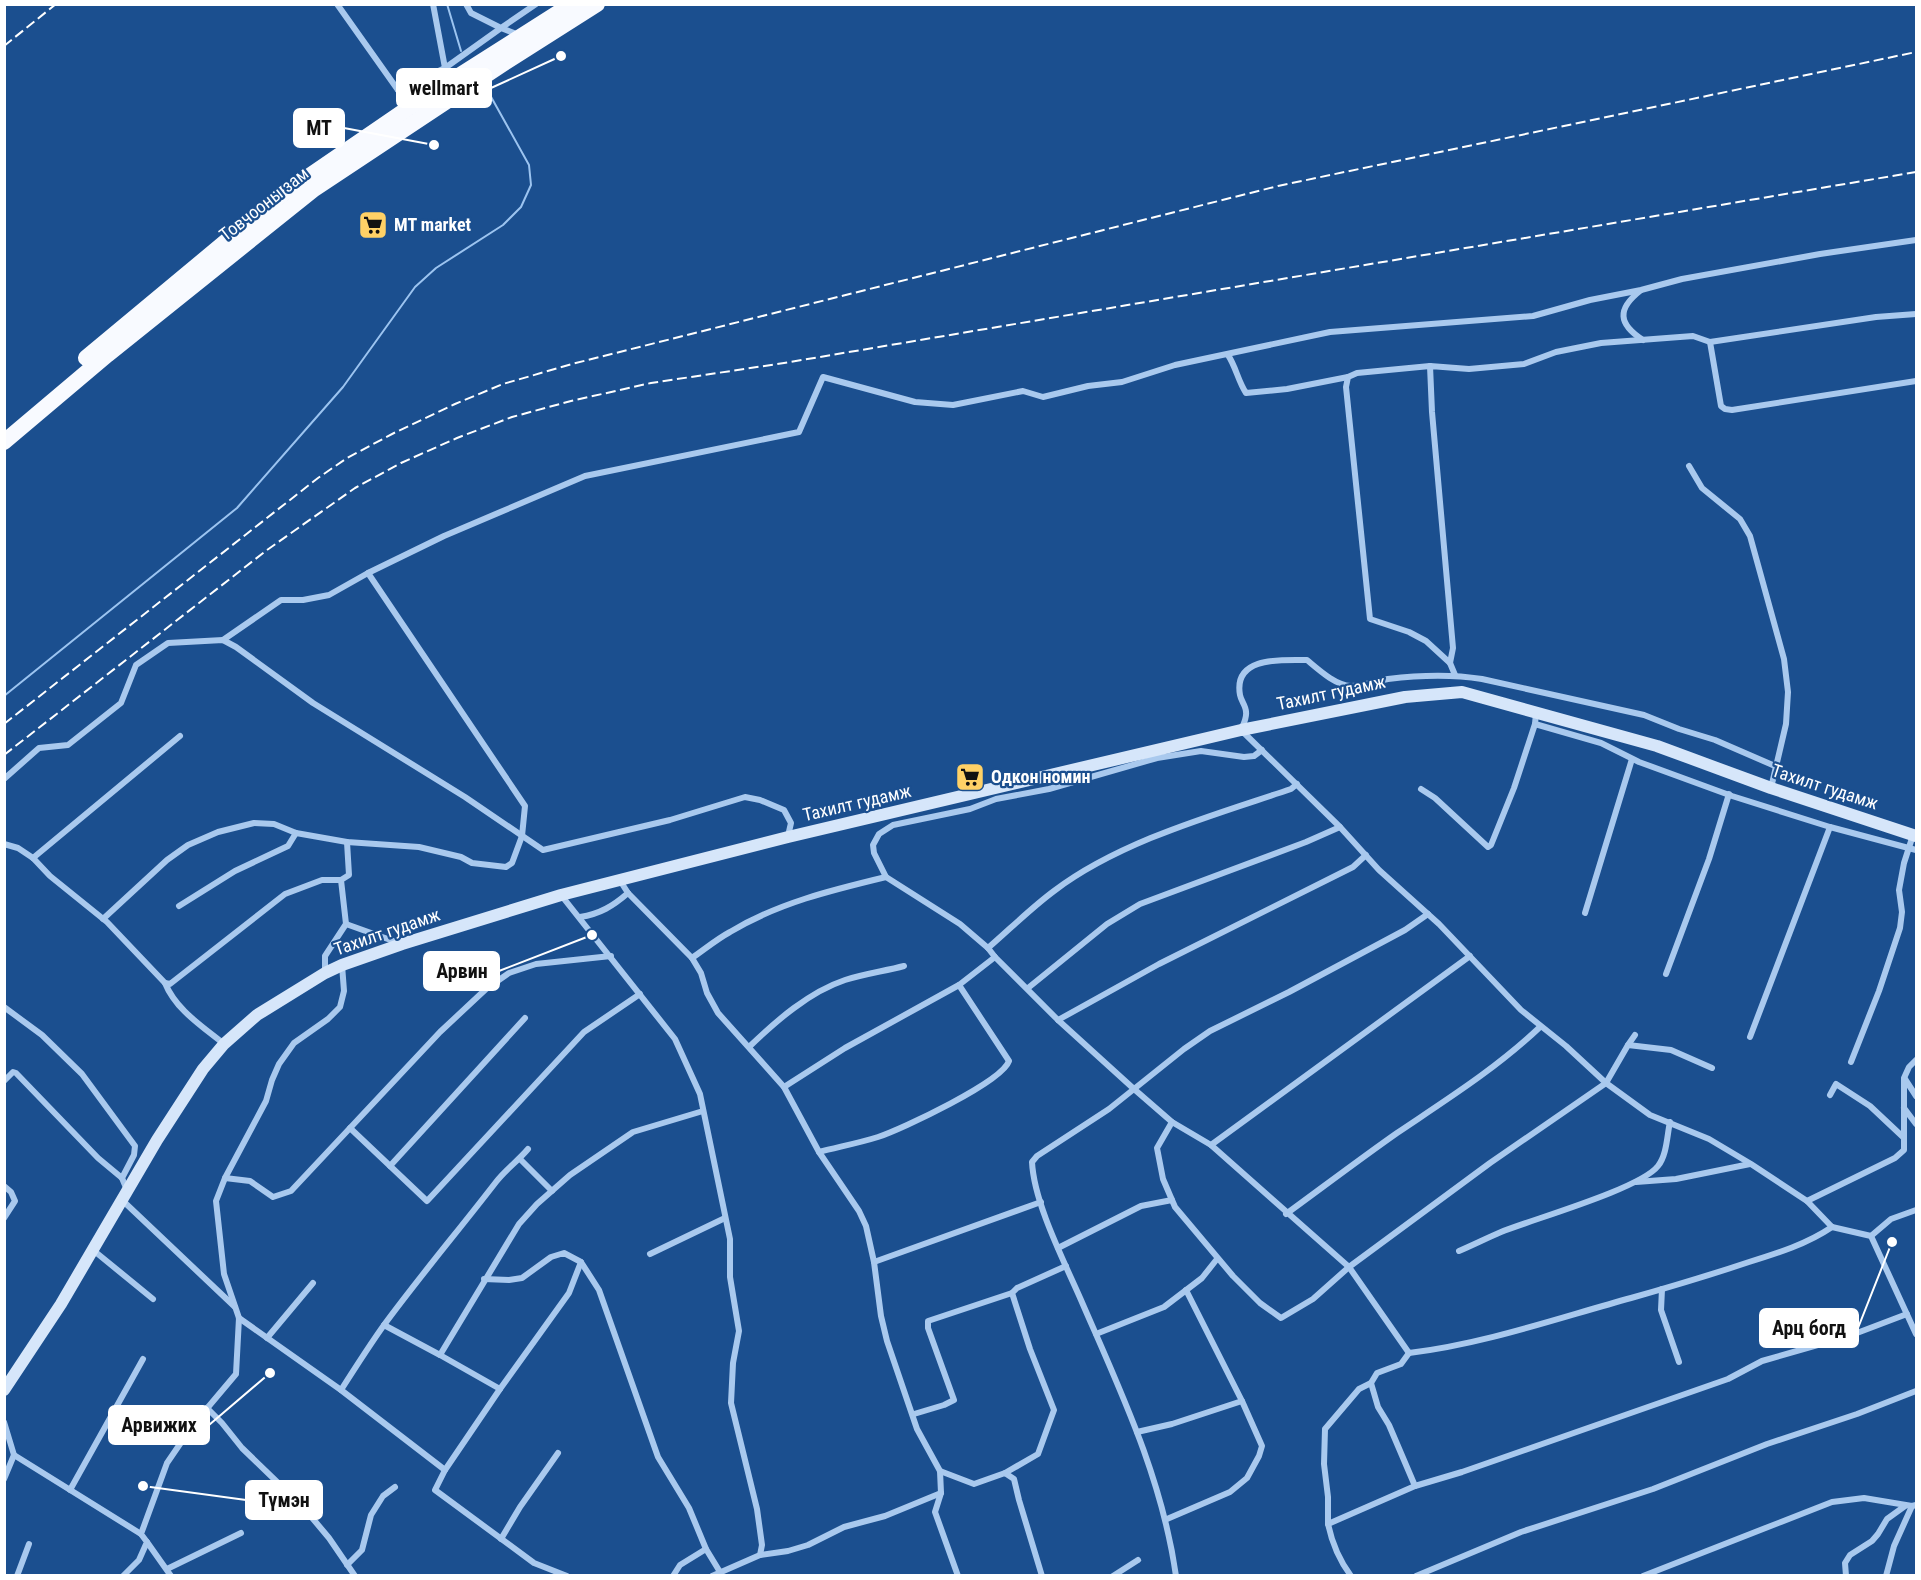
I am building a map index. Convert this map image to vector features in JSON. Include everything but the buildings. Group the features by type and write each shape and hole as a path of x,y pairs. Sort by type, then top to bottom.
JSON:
{"highway":[{"name":"Товчооны зам","path":"4,442 115,348 294,204 522,36 572,4"},
{"name":"Товчооны зам","path":"4,427 283,194 597,4"}],"main road":[{"name":"Тахилт гудамж","path":"4,1390 61,1304 124,1196 203,1069 224,1044 257,1015 342,965 561,895 788,837 904,816 1241,730 1405,697 1462,692 1535,718 1658,746 1771,788 1915,835"}],"street":[{"path":"337,4 415,113"},
{"path":"433,4 445,68"},
{"path":"466,4 471,14 522,36"},
{"path":"398,90 445,68 536,4"},
{"path":"4,779 39,748 68,745 121,703 136,665 168,643 224,640 282,600 303,600 329,595 444,536 585,476 799,432 823,376 915,402 953,405 1023,391 1043,397 1088,386 1122,382 1175,365 1330,332 1533,316 1682,279 1917,240"},
{"path":"1641,290 1625,306 1624,320 1629,332 1643,340"},
{"path":"1228,355 1234,363 1240,384 1246,393 1287,389 1348,377 1357,373 1430,366 1469,369 1524,364 1556,352 1590,345 1693,336 1710,342 1876,317 1917,314"},
{"path":"1710,342 1721,406 1725,409 1732,410 1917,381"},
{"path":"1430,366 1453,648 1450,663"},
{"path":"1348,377 1346,387 1351,447 1370,619 1409,632 1426,641 1450,663 1455,675"},
{"path":"1689,466 1702,488 1740,519 1750,536 1784,659 1788,692 1786,724 1771,788"},
{"path":"103,919 167,860 188,845 218,832 254,823 274,824 296,833 347,842 419,847 461,857 472,863 506,867 512,863 522,836 525,806 368,573"},
{"path":"224,640 313,703 465,797 543,850 670,820 745,797 760,800 784,810 791,823 788,837"},
{"path":"1775,766 1715,740 1644,715 1482,679 1455,675 1389,679 1350,686 1320,671 1307,660 1261,663 1248,667 1240,679 1240,695 1246,713 1241,730 1298,784 1379,870 1428,914 1540,1027 1566,1046 1606,1083 1650,1115 1709,1139 1750,1164 1807,1201 1832,1227 1871,1236"},
{"path":"1421,789 1436,798 1488,847 1491,845 1514,788 1535,718 1601,743 1632,759 1729,794 1830,827 1917,850"},
{"path":"33,858 180,736"},
{"path":"996,793 1048,789 1157,758 1201,751 1244,757 1254,756 1262,750"},
{"path":"1585,913 1632,759"},
{"path":"988,948 1055,890 1112,856 1189,823 1291,789 1298,784"},
{"path":"1666,974 1709,859 1729,794"},
{"path":"904,816 879,834 873,845 874,853 886,877 960,924 988,948 1058,1020 1134,1089 1172,1122 1211,1145 1286,1214 1313,1234 1349,1267 1409,1353"},
{"path":"1028,988 1107,924 1140,904 1340,827"},
{"path":"1750,1037 1830,827"},
{"path":"179,906 235,871 288,846 296,833"},
{"path":"1851,1062 1900,928 1902,912 1899,890 1908,847 1915,835"},
{"path":"165,983 174,983 285,894 322,880 341,880 349,875 347,842"},
{"path":"4,844 18,848 33,858 50,876 103,919 165,983 180,1009 224,1044"},
{"path":"1058,1020 1159,964 1353,867 1366,855"},
{"path":"692,958 730,931 772,911 807,897 886,877"},
{"path":"619,879 628,893 692,958 718,1013 784,1087 819,1152 859,1211 866,1226 874,1262 880,1316 887,1341 914,1414 917,1429 940,1471 941,1493 935,1512 958,1575"},
{"path":"325,973 325,956 346,924 341,880"},
{"path":"580,917 597,915 628,893"},
{"path":"561,895 675,1039 700,1094 730,1239 730,1277 739,1331 733,1363 731,1403 757,1509 762,1545 760,1555"},
{"path":"1176,1575 1167,1518 1137,1432 1058,1248 1041,1202 1032,1162 1036,1156 1109,1109 1210,1031 1405,930 1428,914"},
{"path":"346,924 402,944"},
{"path":"225,1178 250,1181 273,1197 291,1191 440,1032 486,989 509,973 536,964 611,956"},
{"path":"1211,1145 1470,956"},
{"path":"784,1087 845,1048 958,985 995,957"},
{"path":"141,1534 168,1463 193,1425 236,1374 239,1318 224,1274 216,1201 225,1178 266,1101 279,1064 294,1043 328,1019 340,1007 344,991 342,965"},
{"path":"749,1047 800,1005 827,988 844,981 904,966"},
{"path":"819,1152 879,1137 979,1088 1007,1068 1009,1061 958,985"},
{"path":"350,1128 427,1201 584,1032 640,994"},
{"path":"4,1007 42,1035 82,1074 135,1146 134,1155 122,1178 124,1196 235,1307"},
{"path":"390,1166 525,1018"},
{"path":"1286,1214 1395,1135 1478,1079 1524,1043 1540,1027"},
{"path":"1172,1122 1157,1148 1163,1179 1175,1207 1217,1258 1260,1303 1281,1318 1313,1299 1349,1267 1490,1163 1606,1083 1635,1035"},
{"path":"1628,1045 1671,1050 1712,1068"},
{"path":"1807,1201 1895,1158 1904,1150 1904,1078 1909,1067 1917,1060"},
{"path":"4,1081 14,1072 16,1073 98,1158 122,1178"},
{"path":"1904,1078 1917,1096"},
{"path":"1830,1095 1836,1084 1870,1106 1903,1137"},
{"path":"1904,1108 1917,1124"},
{"path":"440,1355 519,1224 537,1204 603,1151 633,1132 703,1111"},
{"path":"1459,1251 1502,1232 1634,1182 1657,1168 1662,1158 1671,1122"},
{"path":"341,1390 384,1325 498,1180 528,1149"},
{"path":"520,1159 552,1191"},
{"path":"1634,1182 1676,1179 1750,1164"},
{"path":"4,1186 11,1192 15,1201 4,1218"},
{"path":"1058,1248 1140,1206 1172,1200"},
{"path":"874,1262 1041,1202"},
{"path":"1871,1236 1891,1219 1917,1210"},
{"path":"650,1254 726,1218"},
{"path":"1351,1575 1332,1543 1328,1524 1324,1464 1325,1429 1359,1389 1371,1383 1377,1373 1401,1364 1409,1353 1486,1337 1662,1289 1776,1253 1814,1239 1832,1227"},
{"path":"1871,1236 1917,1334"},
{"path":"92,1250 153,1299"},
{"path":"484,1279 522,1278 551,1257 564,1253 581,1262 599,1290 658,1457 689,1508 706,1549 720,1572"},
{"path":"1096,1334 1164,1307 1202,1278 1217,1258"},
{"path":"567,1575 534,1563 435,1490 445,1470 500,1389 569,1293 581,1262"},
{"path":"914,1414 954,1400 928,1328 928,1321 1012,1293 1017,1288 1066,1266"},
{"path":"267,1338 312,1283"},
{"path":"1662,1289 1660,1310 1679,1362"},
{"path":"1167,1518 1230,1492 1247,1478 1262,1446 1186,1290"},
{"path":"940,1471 974,1484 1005,1473 1038,1454 1054,1410 1030,1349 1012,1293"},
{"path":"1328,1524 1415,1486 1462,1472 1728,1378 1762,1361 1849,1336 1906,1314"},
{"path":"239,1318 341,1390 445,1470"},
{"path":"384,1325 500,1389"},
{"path":"70,1490 142,1359"},
{"path":"1371,1383 1378,1407 1389,1425 1415,1486"},
{"path":"1416,1575 1521,1532 1653,1489 1767,1444 1857,1414 1917,1390"},
{"path":"1137,1432 1173,1424 1242,1401"},
{"path":"207,1408 242,1448 303,1507 356,1575"},
{"path":"4,1422 14,1455 4,1479"},
{"path":"501,1539 520,1507 558,1453"},
{"path":"14,1455 141,1534 169,1572 241,1533"},
{"path":"1005,1473 1014,1479 1042,1575"},
{"path":"347,1565 362,1550 371,1515 383,1496 395,1487"},
{"path":"712,1575 760,1555 808,1545 844,1527 885,1516 941,1493"},
{"path":"1643,1575 1832,1502 1864,1498 1912,1505"},
{"path":"1846,1575 1845,1563 1850,1555 1872,1541 1887,1519 1912,1505"},
{"path":"1886,1575 1894,1546 1912,1505"},
{"path":"123,1575 139,1560 147,1542"},
{"path":"17,1575 29,1544"},
{"path":"673,1575 680,1565 706,1549"},
{"path":"1113,1575 1138,1560"}],"waterway":[{"path":"447,4 461,51"},
{"path":"4,696 237,508 343,387 415,287 436,268 503,225 521,207 531,185 529,165 490,95"}],"railway":[{"path":"4,46 56,4"},
{"path":"4,724 318,478 347,458 455,404 503,384 572,364 1278,186 1916,52"},
{"path":"4,755 267,550 355,488 401,463 512,417 651,383 784,363 1916,172"}],"place":[{"name":"wellmart","path":"561,56"},
{"name":"МТ","path":"434,145"},
{"name":"MT market","path":"373,225"},
{"name":"Одкон номин","path":"970,777"},
{"name":"Арвин","path":"592,935"},
{"name":"Арц богд","path":"1892,1242"},
{"name":"Арвижих","path":"270,1373"},
{"name":"Түмэн","path":"143,1486"}]}
